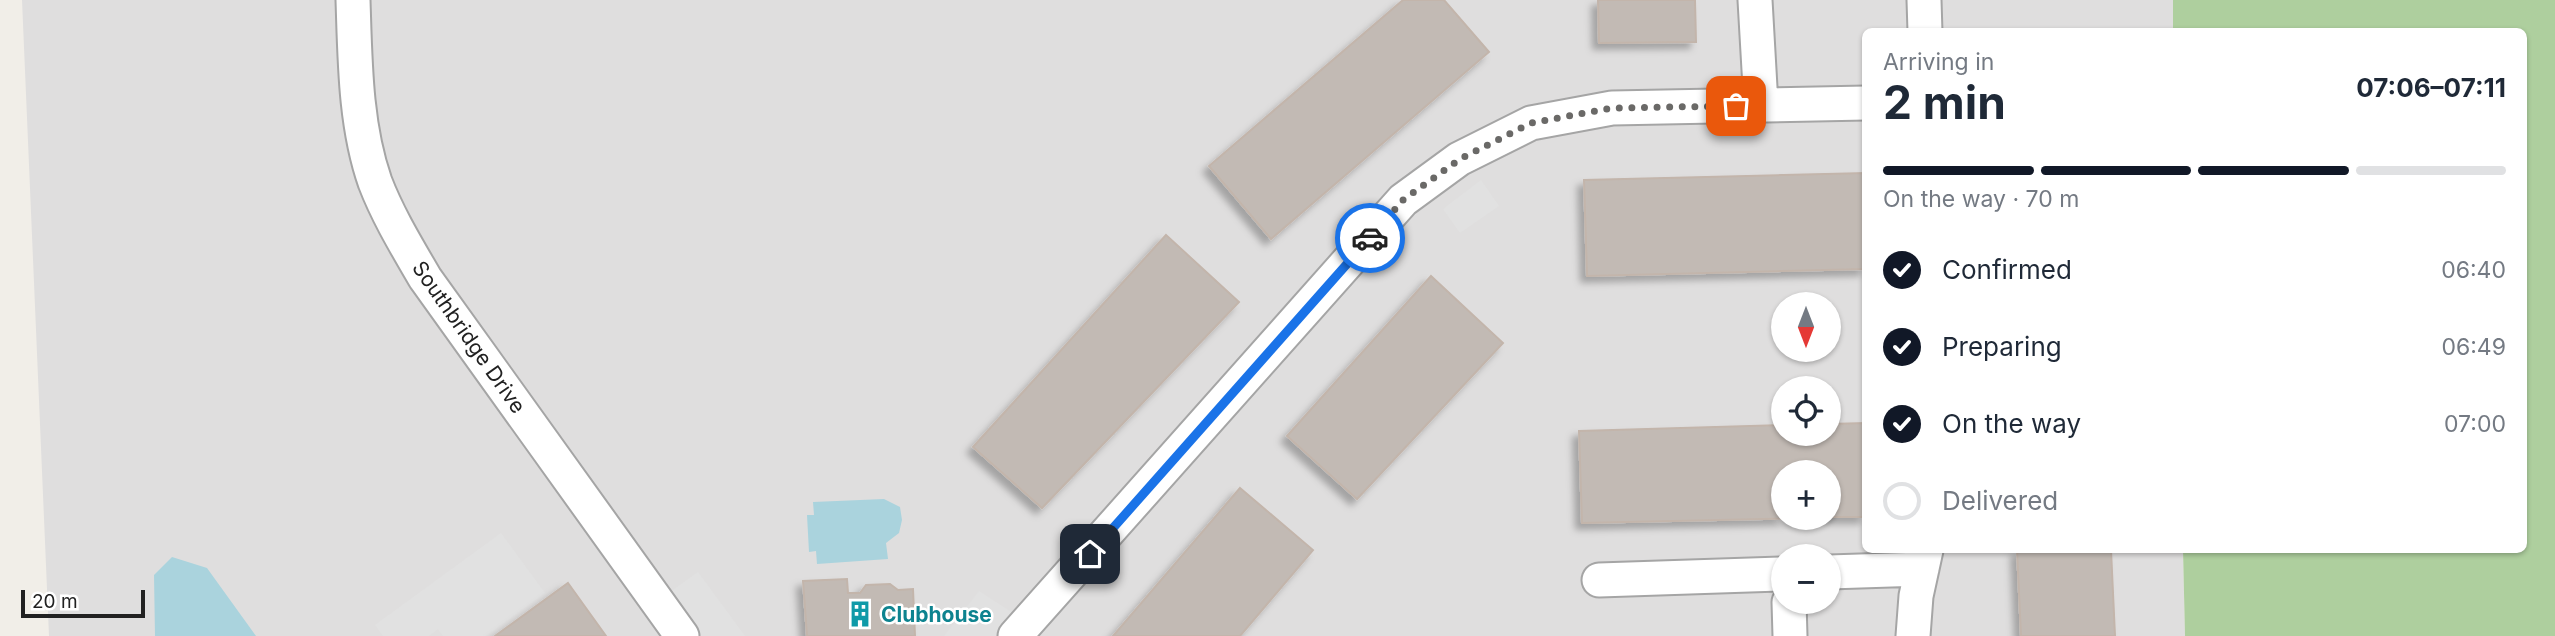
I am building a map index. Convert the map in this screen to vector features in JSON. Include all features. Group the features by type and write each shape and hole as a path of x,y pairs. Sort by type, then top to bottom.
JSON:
{"street":[{"name":"Southbridge Drive","path":"353,0 357,103 375,181 399,233 425,278 682,636"},
{"path":"1755,0 1761,105"},
{"path":"1924,0 1925,28"},
{"path":"1015,636 1403,200 1460,159 1531,123 1612,108 1862,103"},
{"path":"1841,570 1924,559 1916,596 1913,636"},
{"path":"1599,580 1771,574"},
{"path":"1789,614 1790,636"}],"shaded area":[{"path":"22,0 2173,0 2173,28 1862,28 1862,553 2183,553 2185,636 49,636"},
{"path":"1481,180 1499,206 1460,233 1443,209"},
{"path":"501,533 545,593 486,636 443,636 438,629 429,636 383,636 375,625"},
{"path":"698,572 745,636 682,636 656,602"},
{"path":"979,591 1027,622 1015,636 944,636"}],"green space":[{"path":"2173,0 2555,0 2555,636 2185,636 2183,553 2527,553 2527,28 2173,28"}],"water":[{"path":"884,499 900,507 902,520 899,533 886,543 888,559 817,564 816,551 809,552 807,515 814,515 813,502"},
{"path":"172,557 207,568 256,636 155,636 154,575"}],"building":[{"path":"1403,0 1444,0 1489,52 1271,239 1209,166"},
{"path":"1598,0 1695,0 1696,42 1599,43"},
{"path":"1862,173 1862,269 1587,276 1584,180"},
{"path":"1166,235 1239,302 1042,508 973,447"},
{"path":"1431,276 1503,343 1357,499 1287,436"},
{"path":"1862,423 1862,517 1841,517 1841,460 1771,460 1771,519 1582,523 1579,431 1771,425 1771,446 1841,446 1841,424"},
{"path":"1240,488 1313,550 1240,636 1113,636"},
{"path":"2017,553 2111,553 2115,636 2021,636"},
{"name":"Clubhouse","path":"847,579 848,593 860,593 866,585 890,584 898,590 913,589 915,636 807,636 803,581"},
{"path":"568,583 606,636 495,636"}],"way so far":[{"path":"1370,238 1403,200 1460,159 1531,123 1612,108 1736,106"}],"place":[{"name":"Clubhouse","path":"860,614"}],"route":[{"path":"1090,554 1370,238"}]}
